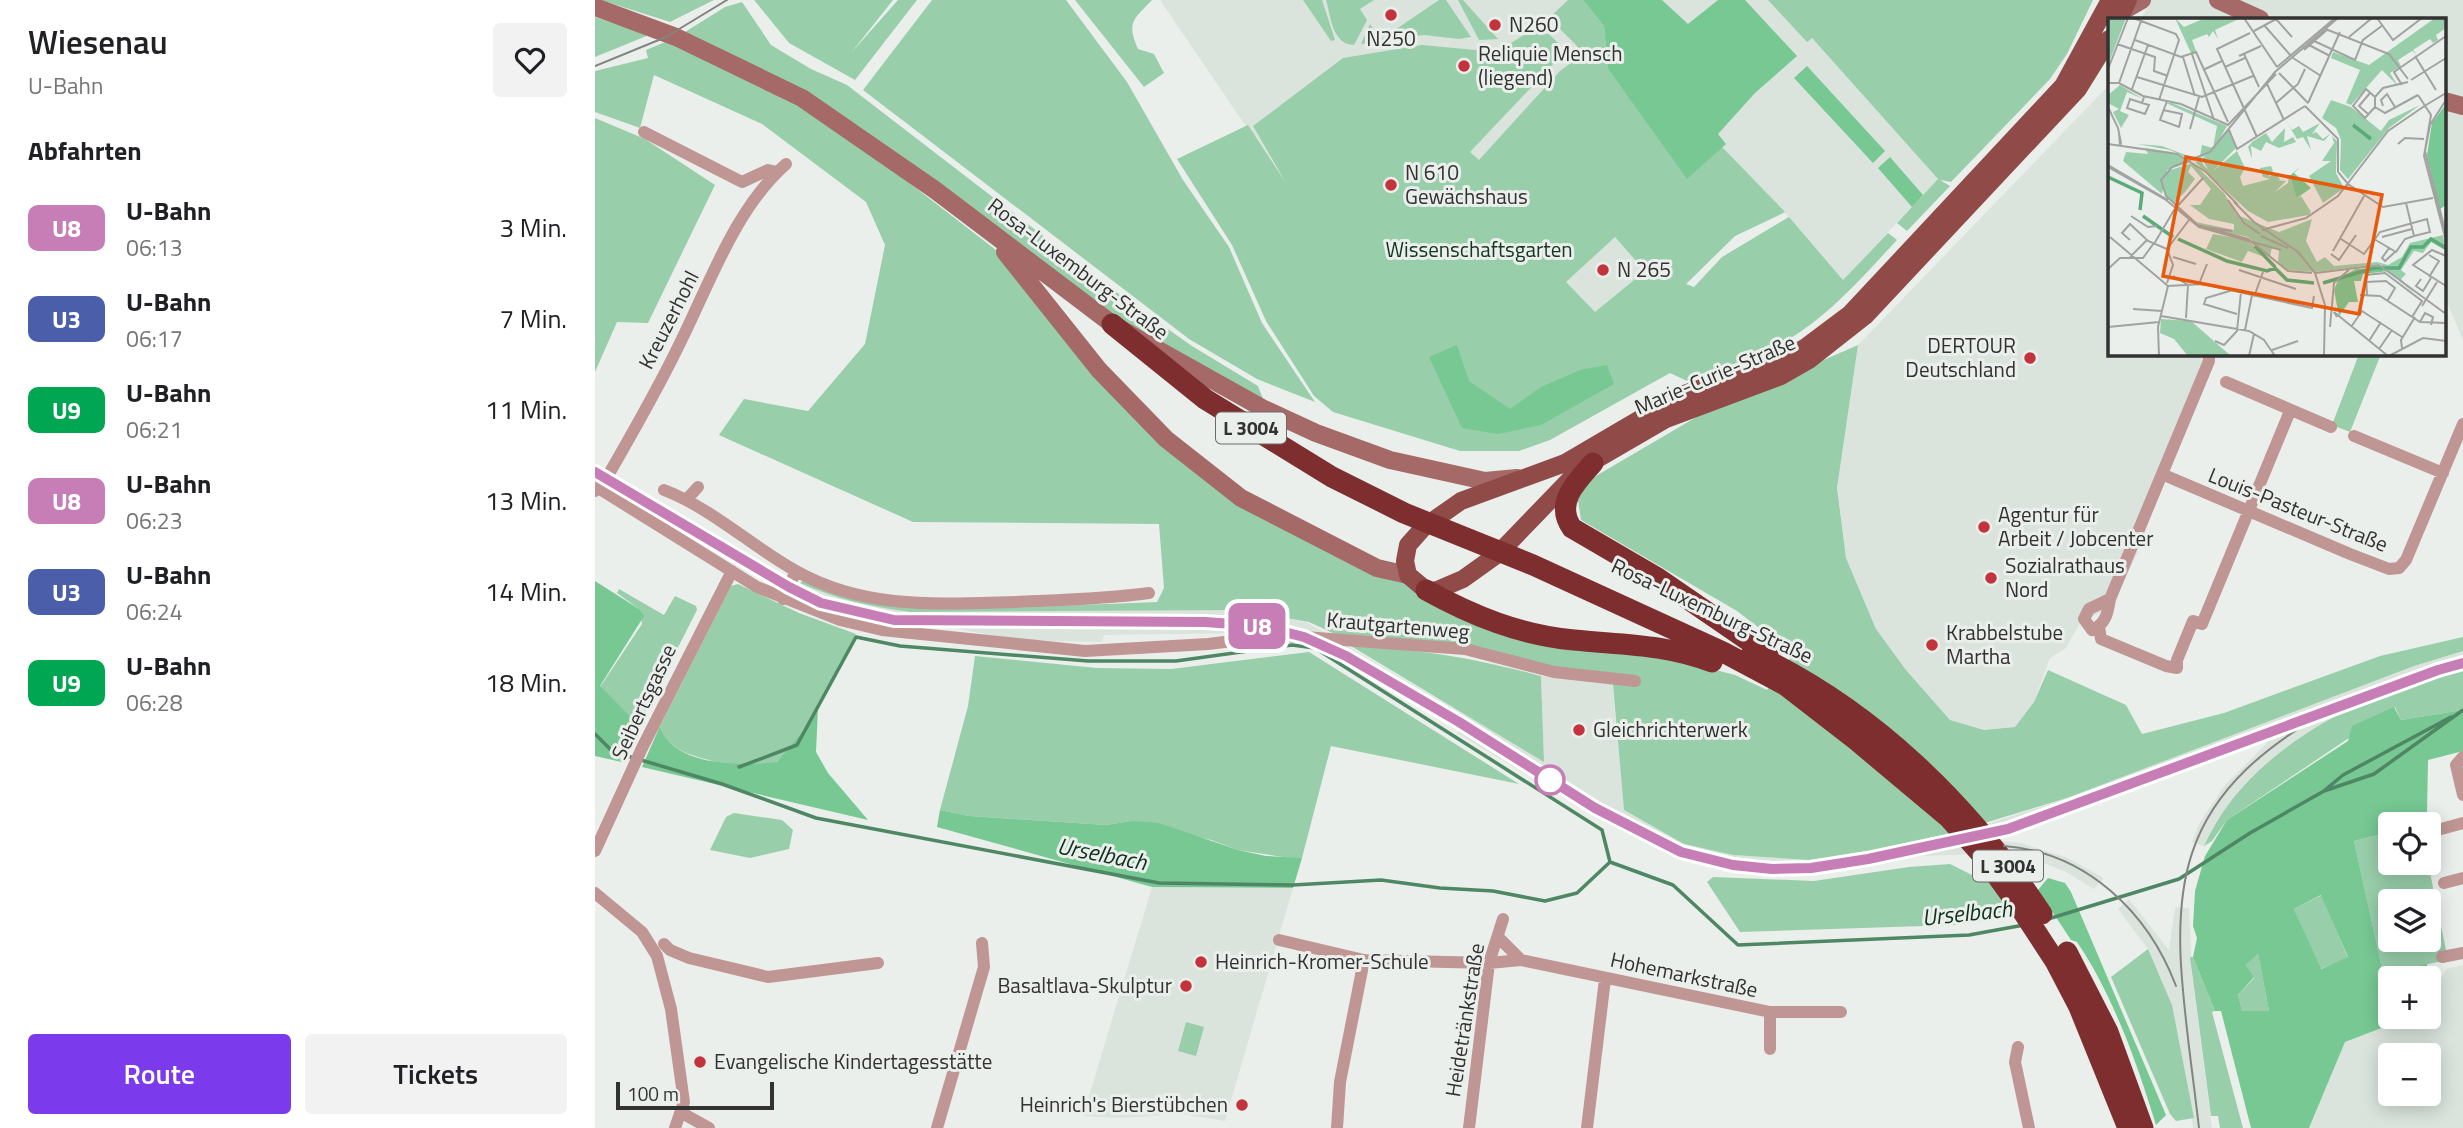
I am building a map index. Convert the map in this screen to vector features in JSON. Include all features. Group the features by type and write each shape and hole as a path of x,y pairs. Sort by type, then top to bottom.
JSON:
{"highway":[{"name":"Rosa-Luxemburg-Straße","path":"1112,324 1205,399 1332,477 1404,513 1527,562 1624,594 1786,683 1860,718 1916,763 2004,860 2108,1032 2143,1128"},
{"path":"1593,463 1574,484 1566,499 1566,519 1571,528 1656,576 1786,683"},
{"path":"1426,590 1488,621 1531,633 1681,650 1729,668 1786,683"},
{"name":"Rosa-Luxemburg-Straße","path":"1786,683 1949,818 1982,855 2061,957 2128,1128"}],"main road":[{"path":"2120,8 2142,0"},
{"path":"2218,0 2258,18"},
{"name":"Rosa-Luxemburg-Straße","path":"595,7 676,37 802,98 935,190 1112,324"},
{"name":"Marie-Curie-Straße","path":"1408,575 1405,561 1408,545 1442,512 1461,501 1565,463 1681,394 1781,361 1806,347 1850,314 2063,86 2108,24"},
{"name":"Marie-Curie-Straße","path":"1426,590 1445,588 1477,570 1526,528 1563,483 1593,463 1666,419 1781,376 1809,360 1865,316 2078,89 2108,41"},
{"path":"2445,101 2463,106"},
{"path":"990,233 1099,370 1166,439 1241,498 1377,568 1408,575 1426,590"},
{"path":"1112,324 1264,409 1316,433 1390,460 1462,477 1485,481 1527,477"}],"street":[{"name":"Kreuzerhohl","path":"596,488 665,375 733,235 757,194 782,168 768,170 742,182 644,132"},
{"path":"2110,599 2089,609 2084,619 2092,630 2099,627 2107,616 2110,599 2164,475 2209,361 2209,355"},
{"path":"2226,382 2331,427"},
{"path":"2099,627 2101,639 2166,666 2177,667 2176,660 2193,621 2202,624 2290,411"},
{"name":"Louis-Pasteur-Straße","path":"2164,475 2389,569 2399,568 2406,560 2463,424"},
{"path":"2354,436 2443,473"},
{"path":"687,499 698,487"},
{"name":"Krautgartenweg","path":"596,488 783,599 840,620 872,627 1085,652 1274,636 1304,637 1465,649 1554,672 1635,681"},
{"path":"664,490 687,499 796,571 830,587 911,605 1113,598 1149,593"},
{"name":"Seibertsgasse","path":"595,851 642,748 732,571"},
{"path":"783,599 796,571"},
{"path":"2463,757 2456,765 2463,795"},
{"path":"2441,829 2463,822"},
{"path":"2444,883 2463,878"},
{"path":"595,893 650,941 664,944 670,950 689,958 714,962 768,978 878,963"},
{"name":"Heidetränkstraße","path":"1469,1128 1489,963 1503,919"},
{"path":"1498,937 1521,960"},
{"name":"Hohemarkstraße","path":"1279,940 1364,960 1489,963 1521,960 1770,1012 1841,1012"},
{"path":"650,941 671,1009 684,1102 675,1128"},
{"path":"937,1128 984,967 982,943"},
{"path":"2442,957 2463,953"},
{"path":"1337,1128 1340,1082 1364,960"},
{"path":"1587,1128 1605,979"},
{"path":"1770,1012 1770,1049"},
{"path":"2018,1047 2015,1062 2029,1128"},
{"path":"682,1113 709,1128"}],"shaded area":[{"path":"1160,0 1778,0 1938,179 1843,280 1785,213 1735,236 1686,284 1587,319 1298,203"},
{"path":"2151,0 2463,0 2463,340 2445,298 2445,18 2142,18"},
{"path":"2108,86 2108,355 2213,355 2213,367 2159,494 2137,554 2112,606 2080,623 2066,648 2050,658 2034,702 2015,727 1984,730 1950,720 1906,670 1876,629 1846,558 1837,488 1858,345"},
{"path":"800,583 823,593 1240,610 1306,622 1544,761 1541,676 1612,680 1624,810 1684,844 1733,855 1809,860 1987,824 2067,798 2414,666 2463,651 2463,668 2373,699 2342,714 2286,748 2240,790 2215,824 2204,846 2192,842 2199,824 2225,785 2266,744 2266,739 2060,816 1980,839 2021,843 2068,858 2104,878 2094,889 2066,872 2044,863 2015,856 1986,854 1917,856 1811,872 1733,869 1707,863 1654,846 1614,827 1457,733 1460,728 1338,656 1303,640 1245,629 1244,633 1104,635 1102,642 1014,640 944,626 907,626 836,612 795,596"},
{"name":"Heinrich-Kromer-Schule","path":"1152,887 1293,888 1225,1121 1164,1111 1164,1115 1122,1118 1083,1116"},
{"path":"2129,899 2169,950 2175,907 2189,908 2192,975 2212,1128 2193,1128 2179,1038 2162,980 2148,949 2118,909"},
{"path":"2463,965 2463,1128 2309,1128 2345,1042 2379,1029 2441,1029 2441,978 2446,969"}],"green space":[{"path":"601,0 714,0 670,22"},
{"path":"754,0 893,0 851,53 898,0 917,0 855,80 789,43"},
{"path":"932,0 1066,0 1127,82 1183,180 1229,247 1262,323 1315,402 1257,379 1189,339 863,90"},
{"path":"1075,0 1152,0 1136,17 1132,27 1134,40 1138,49 1154,54 1164,73 1144,87"},
{"path":"1303,0 1322,0 1335,40 1331,41"},
{"path":"1326,0 1374,0 1360,9 1367,20 1354,45 1341,40 1337,35"},
{"path":"1439,0 1446,0 1471,37 1459,39 1424,35 1361,44 1370,24 1380,40"},
{"path":"1458,0 1463,0 1498,39 1479,40"},
{"name":"Wissenschaftsgarten","path":"1568,0 1583,0 1604,26 1608,69 1687,178 1722,147 1785,212 1735,236 1686,284 1694,287 1722,257 1789,217 1843,280 1888,233 1897,240 1839,301 1787,340 1745,360 1687,381 1670,373 1550,440 1519,451 1460,451 1333,412 1314,396 1266,321 1232,245 1177,159 1248,125 1286,183 1253,126 1343,58 1422,45 1497,52 1530,31 1549,34 1558,43 1557,60 1470,152 1479,160 1560,71 1579,57 1577,46 1549,18","holes":["1615,237 1645,271 1595,312 1566,282"]},
{"path":"1583,0 1662,0 1688,24 1718,0 1745,0 1797,56 1755,93 1718,134 1726,144 1687,179 1608,69 1604,26"},
{"path":"1768,0 2093,0 2067,54 2050,79 1951,182 1940,180 1950,186 1907,231 1897,223 1938,179 1812,38 1807,42"},
{"path":"742,2 771,45 811,69 847,85 1128,301 1192,346 1258,386 1265,404 1112,324 1017,243 685,32 725,7"},
{"path":"595,17 649,35 595,57"},
{"path":"670,40 758,82 846,134 1005,257 1099,370 1239,504 1406,580 1455,614 1666,657 1735,675 1767,690 1793,654 1737,611 1581,520 1578,500 1589,480 1705,412 1858,345 1837,488 1846,558 1876,629 1906,670 1950,720 1984,730 2015,727 2034,702 2048,670 2126,705 2142,734 2224,713 2380,656 2463,637 2463,651 2414,666 2067,798 1948,834 1809,860 1733,855 1684,844 1624,810 1612,674 1565,673 1488,650 1335,634 1309,622 1240,610 911,612 868,605 827,594 800,583 804,580 832,590 1012,608 1157,602 1164,588 1159,524 913,522 719,435 744,399 808,411 865,344 885,245 866,202 762,124 654,75 640,128 595,112 595,71 648,58 646,50"},
{"path":"1807,66 1885,151 1873,163 1794,78"},
{"path":"595,118 645,139 715,185 648,323 617,322 595,372"},
{"path":"1890,157 1923,195 1912,207 1878,168"},
{"path":"1457,345 1469,381 1510,409 1541,387 1580,370 1607,365 1614,384 1541,425 1498,434 1462,428 1429,357"},
{"path":"2359,355 2381,355 2350,432 2332,425"},
{"path":"595,581 639,609 644,616 600,686 631,717 641,720 626,763 595,756"},
{"path":"738,584 799,613 856,634 800,738 778,761 761,767 732,765 691,755 671,744 660,726 731,586"},
{"path":"619,589 664,615 675,596 696,606 697,610 641,720 631,717 600,687 642,624 639,609 617,593"},
{"path":"1351,646 1447,655 1541,676 1544,762"},
{"path":"1309,652 1519,784 1331,746 1302,858 1296,859 1238,850 1211,840 1131,821 1106,825 969,816 940,810 968,706 975,656 1097,668 1171,669"},
{"path":"2463,668 2463,710 2401,720 2395,707 2227,820 2212,841 2204,846 2224,811 2249,780 2279,753 2349,709 2425,679"},
{"path":"2394,707 2401,720 2463,710 2463,751 2428,760 2427,812 2378,812 2378,835 2354,841 2381,966 2378,966 2379,1029 2345,1042 2309,1128 2251,1128 2221,1011 2215,1011 2193,957 2197,938 2193,926 2195,891 2205,856 2227,820 2348,741 2352,726","holes":["2321,895 2348,957 2321,969 2294,909","2258,954 2269,1011 2242,1011 2238,995 2254,977 2246,965"]},
{"path":"818,708 816,752 828,773 868,820 642,767 660,726 667,739 678,749 693,756 728,763 777,762 811,722"},
{"path":"940,810 969,816 1106,825 1131,821 1159,823 1238,850 1266,856 1302,858 1293,888 1152,887 937,827"},
{"path":"734,813 782,820 793,830 789,849 750,858 710,850 726,817"},
{"path":"2378,835 2378,875 2430,875 2433,889 2378,889 2378,950 2354,841"},
{"path":"1950,864 1976,877 1987,879 2015,916 1954,925 1740,932 1707,882 1713,877 1814,881 1909,867"},
{"path":"2048,878 2065,883 2071,892 2166,1115 2156,1125 2132,1054 2102,984 2077,942 2071,940 2038,890"},
{"path":"2322,895 2348,958 2320,969 2294,909"},
{"path":"2441,926 2448,960 2418,966 2381,966 2378,952 2441,952"},
{"path":"2148,949 2172,1005 2194,1118 2176,1121 2170,1114 2111,977"},
{"path":"2258,954 2269,1011 2242,1012 2238,995 2254,978 2246,965"},
{"path":"2190,957 2193,957 2215,1011 2212,1012 2243,1128 2220,1128 2218,1116 2211,1116"},
{"path":"1186,1022 1204,1027 1196,1056 1178,1051"}],"waterway":[{"name":"Urselbach","path":"739,767 797,745 856,637 900,646 1088,661 1176,661 1292,645 1315,648 1602,830 1610,862"},
{"name":"Urselbach","path":"2048,919 2179,879 2250,833 2324,791 2374,774 2463,710"},
{"name":"Urselbach","path":"2325,790 2343,775 2451,717"},
{"name":"Urselbach","path":"595,734 613,752 634,758"},
{"name":"Urselbach","path":"641,760 722,784 816,818 1159,883 1293,885 1381,880 1440,888 1493,891 1545,901 1577,893 1610,862 1673,885 1738,945 1969,935 2024,925"}],"tram line":[{"path":"595,66 666,37 727,0"},
{"path":"595,472 789,587 821,603 894,620 1205,622 1260,626 1304,637 1346,656 1459,722 1595,808 1681,852 1733,865 1811,868 1955,841"},
{"path":"2354,696 2463,658"},
{"path":"2199,1128 2182,985 2180,925 2187,871 2205,822 2239,777 2291,734 2364,692"},
{"path":"1989,828 2058,807 2309,713"},
{"path":"2004,846 2034,851 2062,860 2087,873 2110,890 2149,934 2176,986"}],"metro line":[{"name":"U8","path":"595,472 789,587 821,603 864,615 925,622 1240,623 1304,637 1346,656 1459,722 1595,808 1681,852 1733,865 1772,869 1811,868 1868,859 2008,829 2463,663"}],"place":[{"name":"N250","path":"1391,15"},
{"name":"N260","path":"1495,25"},
{"name":"Reliquie Mensch (liegend)","path":"1464,66"},
{"name":"N 610 Gewächshaus","path":"1391,185"},
{"name":"N 265","path":"1603,270"},
{"name":"DERTOUR Deutschland","path":"2030,358"},
{"name":"Agentur für Arbeit / Jobcenter","path":"1984,527"},
{"name":"Sozialrathaus Nord","path":"1991,578"},
{"name":"Krabbelstube Martha","path":"1932,645"},
{"name":"Gleichrichterwerk","path":"1579,730"},
{"name":"Heinrich-Kromer-Schule","path":"1201,962"},
{"name":"Basaltlava-Skulptur","path":"1186,986"},
{"name":"Evangelische Kindertagesstätte","path":"700,1062"},
{"name":"Heinrich's Bierstübchen","path":"1242,1105"}]}
